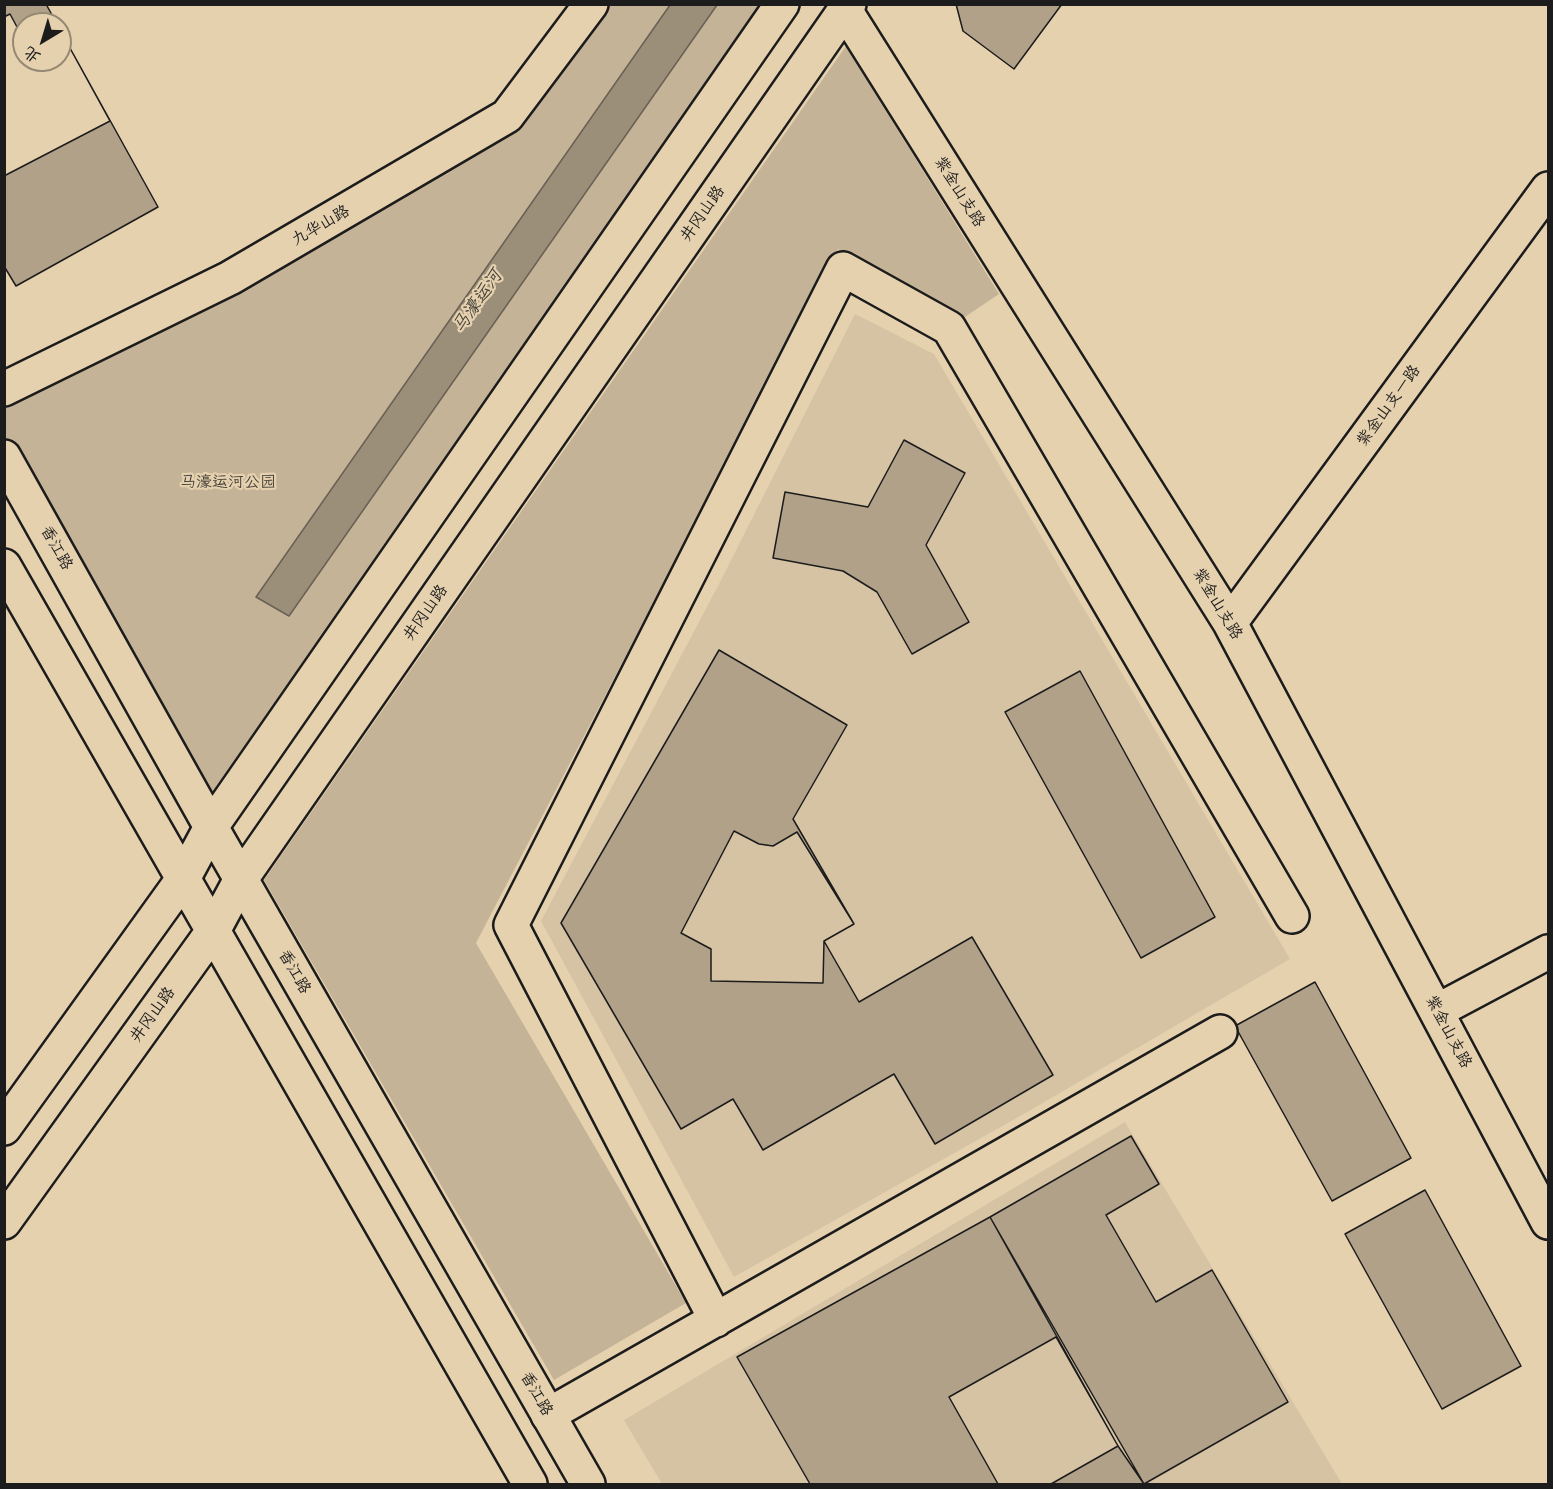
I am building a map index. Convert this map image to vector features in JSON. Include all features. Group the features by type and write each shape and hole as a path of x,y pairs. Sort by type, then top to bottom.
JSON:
{"street":[{"path":"4,1128 183,879 211,827 782,4"},
{"name":"九华山路","path":"4,389 230,278 507,116 586,6"},
{"name":"紫金山支路","path":"847,8 1230,623 1548,1222"},
{"name":"井冈山路","path":"4,1222 213,931 241,879 847,8"},
{"name":"紫金山支一路","path":"1230,623 1547,194"},
{"path":"716,1320 511,925 843,269 949,328 1292,916"},
{"name":"香江路","path":"4,457 211,827 588,1485"},
{"path":"4,566 530,1485"},
{"path":"1437,1011 1548,952"},
{"path":"548,1415 1220,1032"}],"shaded area":[{"path":"855,314 934,354 1290,959 1029,1111 734,1277 541,921 719,584"},
{"path":"1125,1122 1342,1484 662,1484 624,1420"}],"green space":[{"name":"马濠运河公园","path":"591,5 784,5 211,827 5,457 4,389 507,116"},
{"path":"846,46 999,294 962,319 838,249 476,943 686,1303 554,1380 264,880"}],"water":[{"name":"马濠运河","path":"670,5 717,5 289,616 256,597"}],"building":[{"path":"4,4 46,4 50,12 12,12 12,72 72,72 72,52 158,207 16,286 4,266"},
{"path":"956,4 1062,4 1014,69 963,31"},
{"path":"10,14 12,18 12,72 72,72 72,52 110,121 4,176 4,17"},
{"path":"904,440 965,473 926,545 969,622 912,654 877,592 843,571 773,558 785,492 868,507"},
{"path":"719,650 847,725 793,819 854,924 824,941 859,1002 972,937 1053,1075 935,1144 894,1074 763,1150 733,1099 681,1129 561,923"},
{"path":"1080,671 1215,917 1141,958 1005,712"},
{"path":"734,831 759,844 773,846 797,832 854,924 824,941 823,983 711,981 711,949 681,933"},
{"path":"1315,982 1411,1158 1332,1201 1235,1026"},
{"path":"1131,1136 1159,1184 1106,1215 1156,1302 1212,1270 1288,1402 1144,1484 990,1217"},
{"path":"1425,1190 1521,1366 1442,1409 1345,1234"},
{"path":"990,1217 1118,1446 1144,1484 810,1484 737,1357"},
{"path":"1056,1337 1118,1446 1051,1484 998,1484 949,1397"}]}
